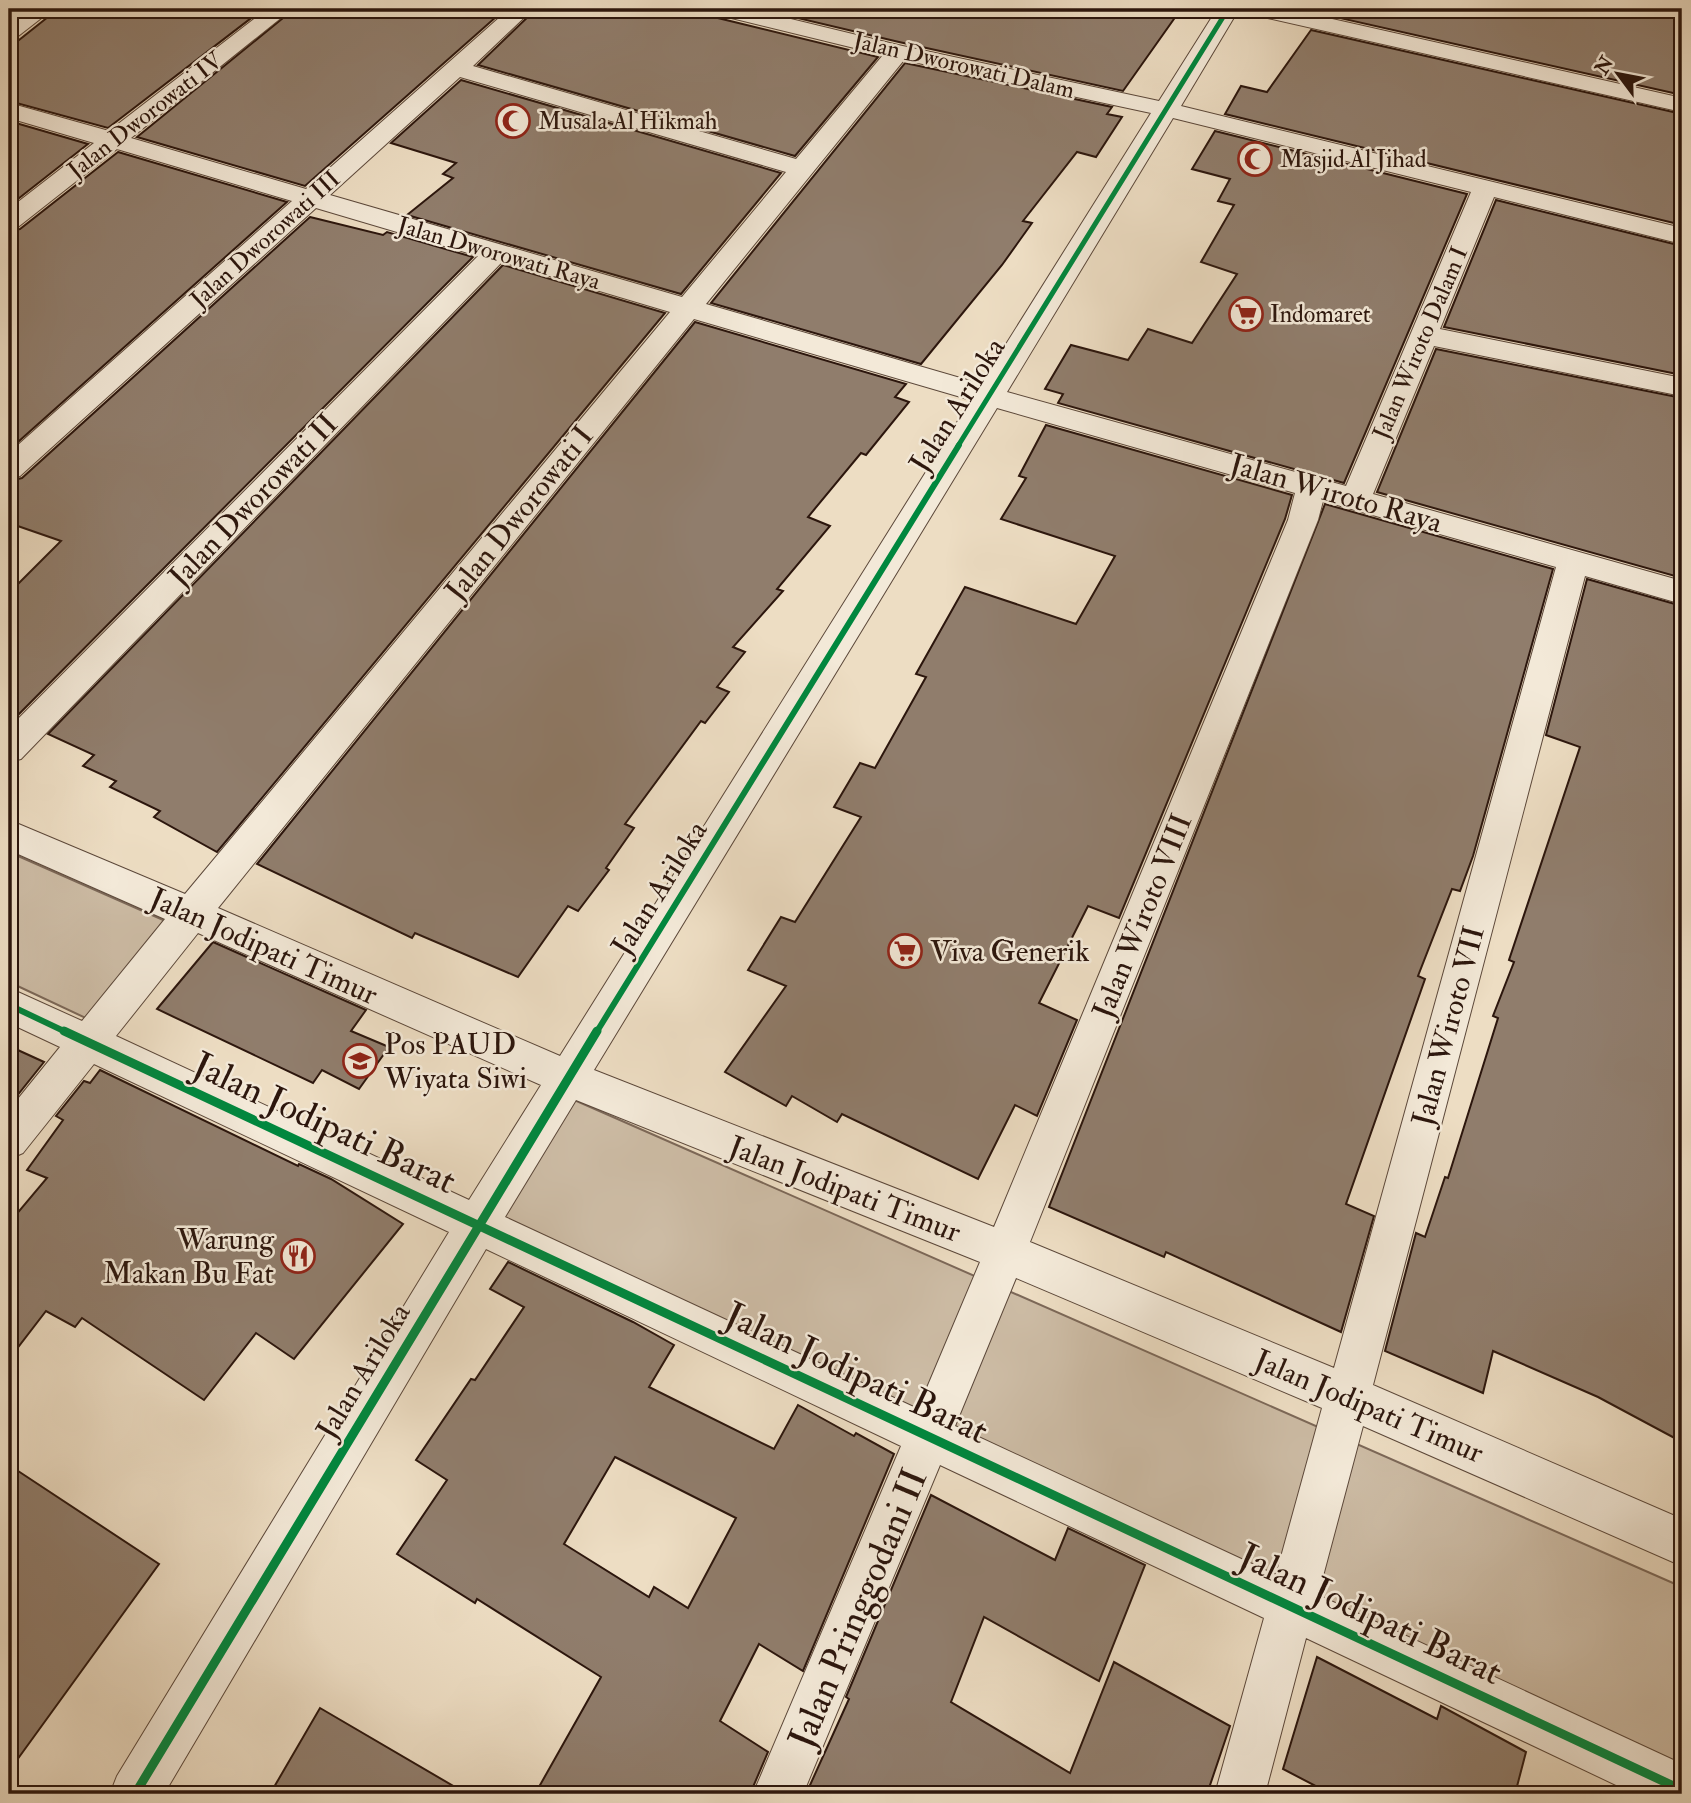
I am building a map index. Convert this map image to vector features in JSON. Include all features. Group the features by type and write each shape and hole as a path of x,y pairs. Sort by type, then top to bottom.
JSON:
{"street":[{"path":"9,32 42,9"},
{"name":"Jalan Dworowati IV","path":"9,221 281,9"},
{"name":"Jalan Dworowati III","path":"9,469 522,9"},
{"name":"Jalan Dworowati Dalam","path":"723,9 898,51 1165,109 1682,236"},
{"name":"Jalan Ariloka","path":"135,1794 477,1225 1228,9"},
{"path":"1258,9 1682,105"},
{"name":"Jalan Dworowati I","path":"9,1140 898,51"},
{"path":"455,68 802,169"},
{"name":"Jalan Dworowati Raya","path":"9,110 989,396"},
{"name":"Jalan Wiroto Dalam I","path":"1356,499 1485,188"},
{"name":"Jalan Dworowati II","path":"9,749 497,252"},
{"path":"1424,335 1682,387"},
{"name":"Jalan Wiroto Raya","path":"989,396 1682,592"},
{"name":"Jalan Wiroto VIII","path":"968,1343 1303,520 1312,487"},
{"name":"Jalan Wiroto VII","path":"1240,1794 1565,598 1573,560"},
{"name":"Jalan Jodipati Timur","path":"9,834 568,1079 1005,1252 1347,1396 1682,1543"},
{"name":"Jalan Jodipati Barat","path":"9,1005 1682,1790"},
{"name":"Jalan Pringgodani II","path":"778,1794 968,1343"}],"shaded area":[{"path":"9,852 170,923 90,1020 9,982"},
{"path":"572,1099 1682,1587 1682,1769 500,1217"}],"building":[{"path":"58,9 263,9 108,128 9,101 9,48"},
{"path":"294,9 505,9 305,186 137,137"},
{"path":"536,9 709,9 714,17 878,57 795,156 478,65"},
{"path":"760,9 1181,9 1123,91"},
{"path":"1326,9 1682,9 1682,95 1322,14"},
{"path":"1311,30 1682,114 1682,225 1225,114 1241,86 1267,92"},
{"path":"905,63 1112,107 1107,114 1122,117 1096,157 1077,152 1023,221 1032,223 1002,265 921,364 711,303"},
{"path":"461,80 781,173 681,294 407,215 453,178 443,174 456,163 391,143"},
{"path":"9,121 88,144 9,206"},
{"path":"1215,131 1467,194 1344,483 1058,403 1063,394 1045,389 1071,345 1128,360 1148,329 1192,343 1237,274 1201,262 1234,205 1218,201 1230,179 1192,169"},
{"path":"118,152 287,202 9,450 9,231 20,229"},
{"path":"1496,200 1682,246 1682,375 1444,327"},
{"path":"310,217 383,235 387,232 473,257 14,719 9,717 9,593 61,541 9,523 9,481 22,478"},
{"path":"503,265 665,313 217,852 154,817 160,811 110,787 116,781 83,766 94,755 48,734"},
{"path":"695,322 906,384 895,397 909,402 866,455 861,453 808,517 830,526 777,589 783,591 733,647 745,652 717,687 729,692 705,723 701,721 625,824 634,828 606,868 609,870 578,911 568,906 518,977 415,933 412,938 257,864"},
{"path":"1436,349 1682,398 1682,578 1377,492"},
{"path":"1046,425 1292,495 1285,519 1119,918 1088,906 1039,1003 1077,1020 1037,1116 1015,1105 978,1179 842,1114 837,1122 792,1096 786,1106 725,1072 786,986 748,970 781,917 795,922 861,817 834,807 860,763 875,768 926,677 916,674 965,587 1076,624 1115,556 1001,519 1026,478 1019,476"},
{"path":"1325,504 1553,569 1473,856 1460,891 1452,889 1418,976 1425,979 1346,1204 1374,1216 1341,1332 1166,1252 1164,1257 1049,1207"},
{"path":"1587,579 1682,606 1682,1442 1598,1397 1493,1351 1483,1393 1385,1351 1416,1233 1425,1237 1445,1177 1448,1178 1498,1018 1493,1016 1514,962 1509,960 1580,747 1546,735"},
{"path":"213,942 366,1010 351,1031 389,1047 359,1089 322,1070 313,1083 157,1009"},
{"path":"9,1046 44,1062 16,1097 9,1094"},
{"path":"100,1070 298,1166 299,1164 331,1179 403,1224 294,1359 256,1333 204,1400 82,1318 75,1327 46,1311 9,1359 9,1223 47,1178 27,1170 63,1120 56,1116 84,1081 90,1083"},
{"path":"508,1262 633,1322 674,1345 649,1387 774,1449 798,1405 854,1436 856,1433 894,1454 803,1671 759,1644 720,1721 768,1752 750,1794 535,1794 601,1677 477,1599 475,1603 397,1554 447,1480 416,1460 524,1307 490,1289","holes":["615,1457 736,1518 688,1608 654,1587 649,1597 564,1544"]},
{"path":"9,1465 159,1564 9,1771"},
{"path":"931,1495 1055,1560 1068,1528 1145,1565 1099,1681 984,1617 951,1702 1070,1773 1114,1662 1230,1726 1207,1794 806,1794 849,1699 846,1697"},
{"path":"1317,1657 1437,1719 1441,1706 1526,1752 1515,1794 1331,1794 1283,1769"},
{"path":"320,1708 467,1794 270,1794"}],"cycle path":[{"path":"135,1794 477,1225 1228,9"},
{"path":"9,1005 1682,1790"}],"place":[{"name":"Musala Al Hikmah","path":"513,121"},
{"name":"Masjid Al Jihad","path":"1255,159"},
{"name":"Indomaret","path":"1246,314"},
{"name":"Viva Generik","path":"905,951"},
{"name":"Pos PAUD Wiyata Siwi","path":"360,1061"},
{"name":"Warung Makan Bu Fat","path":"298,1256"}]}
